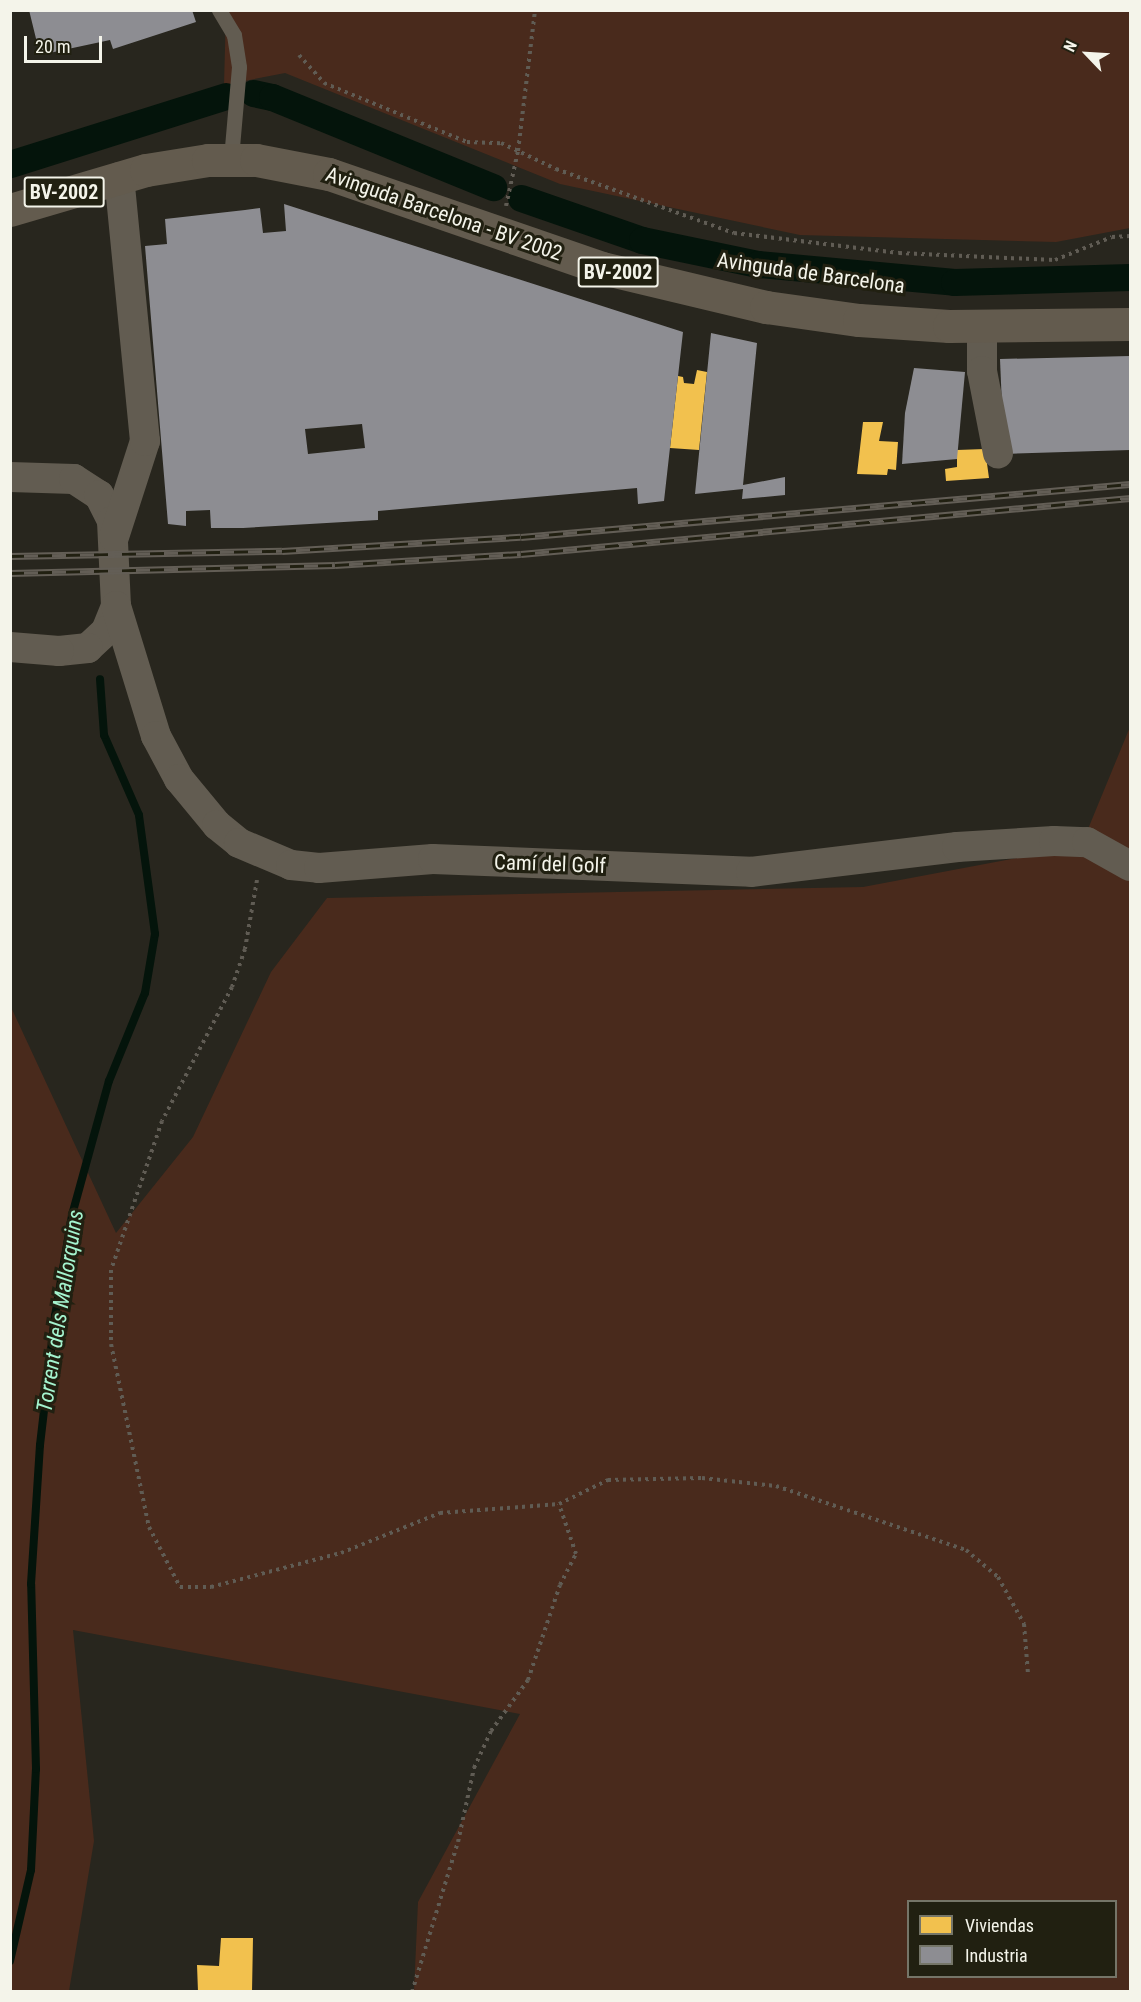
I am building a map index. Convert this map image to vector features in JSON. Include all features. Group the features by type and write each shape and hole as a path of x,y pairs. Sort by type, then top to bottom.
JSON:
{"main road":[{"name":"Avinguda Barcelona - BV 2002","path":"10,210 119,177 184,163 231,158 294,165 329,174 602,268 723,298 859,320 982,327 1131,324"}],"street":[{"path":"114,537 145,441 119,177"},
{"path":"982,327 982,371 998,453"},
{"path":"10,477 58,476 88,486 106,506 114,537 116,606 106,631 87,648 58,651 10,647"},
{"name":"Camí del Golf","path":"116,606 156,736 179,779 217,825 264,856 319,868 433,859 752,872 957,847 1087,842 1131,866"}],"lane":[{"path":"219,10 234,35 239,67 231,158"}],"path":[{"path":"501,233 518,151 535,10"},
{"path":"299,55 324,83 467,142 501,143 556,169 734,233 821,246 1055,260 1112,237 1131,236"},
{"path":"264,856 245,949 232,987 162,1121 111,1270 111,1344 149,1527 180,1587 211,1587 341,1553 440,1514 559,1504 608,1480 702,1478 776,1486 966,1550 998,1577 1024,1624 1028,1674"},
{"path":"412,1992 458,1842 474,1768 491,1731 528,1680 560,1585 576,1554 559,1504"}],"shaded area":[{"path":"226,11 1130,11 1130,228 1056,242 800,235 560,184 285,73 224,85"},
{"path":"1130,727 1130,1991 414,1991 418,1902 520,1714 73,1630 94,1841 69,1991 11,1991 10,1005 116,1233 193,1137 271,972 327,898 863,887 1081,846"}],"building: Viviendas":[{"path":"697,370 707,372 699,450 670,448 678,376 683,377 684,383 694,384"},
{"path":"863,422 883,422 879,441 898,442 896,470 888,469 887,475 857,474"},
{"path":"985,449 989,478 946,481 945,469 957,467 957,450"},
{"path":"221,1938 253,1938 252,1992 198,1992 197,1965 219,1966"}],"building: Industria":[{"path":"29,10 192,10 196,22 113,49 110,40 40,55"},
{"path":"284,204 683,332 664,501 638,504 637,488 378,511 378,520 211,528 210,510 186,511 186,526 168,524 145,246 167,244 165,219 260,208 263,233 286,231","holes":["362,424 365,448 308,454 305,429"]},
{"path":"711,333 757,343 743,485 785,477 785,495 742,499 743,489 695,494"},
{"path":"1130,356 1130,450 1004,454 1000,359"},
{"path":"914,368 965,372 957,459 902,464 905,413"}],"waterway":[{"path":"253,93 272,97 493,187"},
{"path":"10,164 226,96"},
{"path":"521,198 642,240 758,264 954,282 1130,277"},
{"name":"Torrent dels Mallorquins","path":"10,1961 31,1870 36,1769 31,1584 40,1445 55,1316 72,1215 109,1081 145,993 155,934 139,815 104,735 100,679"}],"railway":[{"path":"10,556 282,551 521,537 1130,484"},
{"path":"10,573 335,565 521,554 1130,498"}]}
